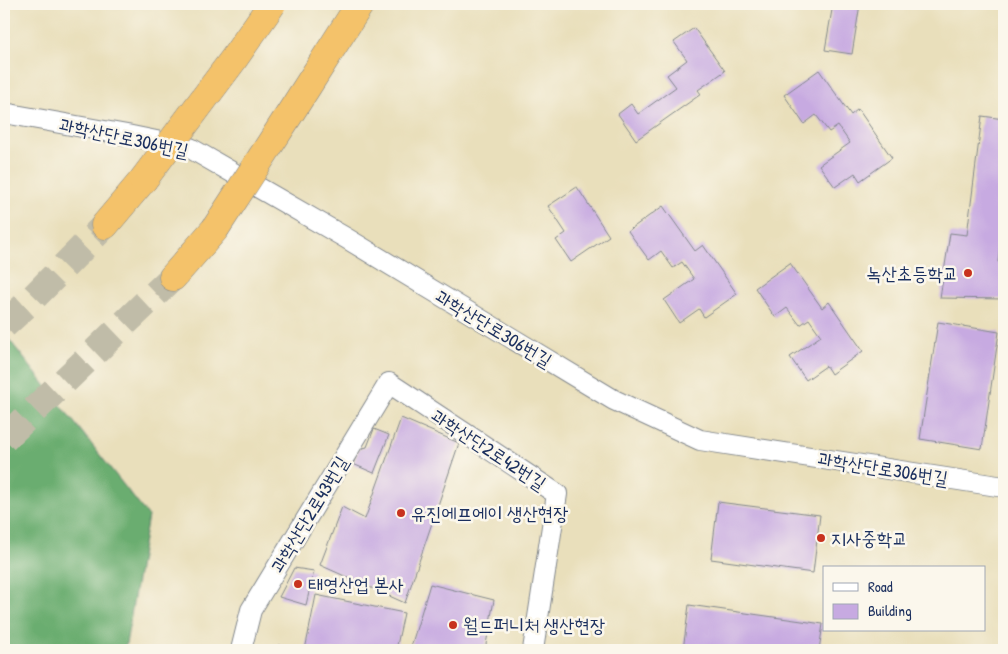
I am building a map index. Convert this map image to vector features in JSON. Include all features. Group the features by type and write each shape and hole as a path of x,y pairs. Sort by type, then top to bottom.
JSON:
{"highway":[{"path":"105,225 143,180 233,60 272,4"},
{"path":"173,277 215,229 360,4"}],"street":[{"name":"과학산단로306번길","path":"4,113 126,134 190,148 346,238 614,400 700,440 1004,487"},
{"name":"과학산단2로43번길","path":"241,650 251,610 389,384"},
{"name":"과학산단2로42번길","path":"389,384 557,494 533,650"}],"green space":[{"path":"4,333 148,516 125,650 4,650"}],"building":[{"path":"833,4 860,4 852,54 825,50"},
{"path":"694,28 725,71 698,90 701,94 636,140 618,114 631,104 638,114 676,87 667,75 687,60 674,42"},
{"path":"819,70 851,115 858,109 892,158 860,181 855,173 835,187 819,165 850,143 838,126 829,132 816,115 804,124 784,95"},
{"path":"982,116 1004,119 1004,210 998,262 1004,263 1004,299 940,298 950,233 967,235"},
{"path":"577,187 609,236 571,262 556,240 566,233 548,206"},
{"path":"663,206 695,251 703,245 737,294 704,317 699,309 679,323 664,300 694,279 682,262 673,268 661,251 649,260 628,231"},
{"path":"790,263 822,308 829,302 863,351 831,374 826,366 806,380 790,357 821,336 809,319 800,325 787,308 775,317 755,288"},
{"path":"938,322 999,332 982,449 920,439"},
{"name":"유진에프에이 생산현장","path":"401,418 459,443 405,603 320,565 342,507 365,519"},
{"path":"374,429 389,435 374,473 353,464 359,449 367,447"},
{"path":"718,502 820,515 813,573 711,559"},
{"name":"태영산업 본사","path":"294,568 314,571 306,605 279,597"},
{"name":"월드퍼니처 생산현장","path":"430,584 494,600 485,650 410,650"},
{"path":"316,595 404,613 396,650 305,650"},
{"path":"689,605 823,624 819,650 683,650"},
{"path":"279,645 298,649 298,650 278,650"}],"tunnel":[{"path":"4,325 105,225"},
{"path":"4,439 173,277"}],"place":[{"name":"녹산초등학교","path":"968,273"},
{"name":"유진에프에이 생산현장","path":"401,513"},
{"name":"지사중학교","path":"821,538"},
{"name":"태영산업 본사","path":"298,584"},
{"name":"월드퍼니처 생산현장","path":"453,625"}]}
